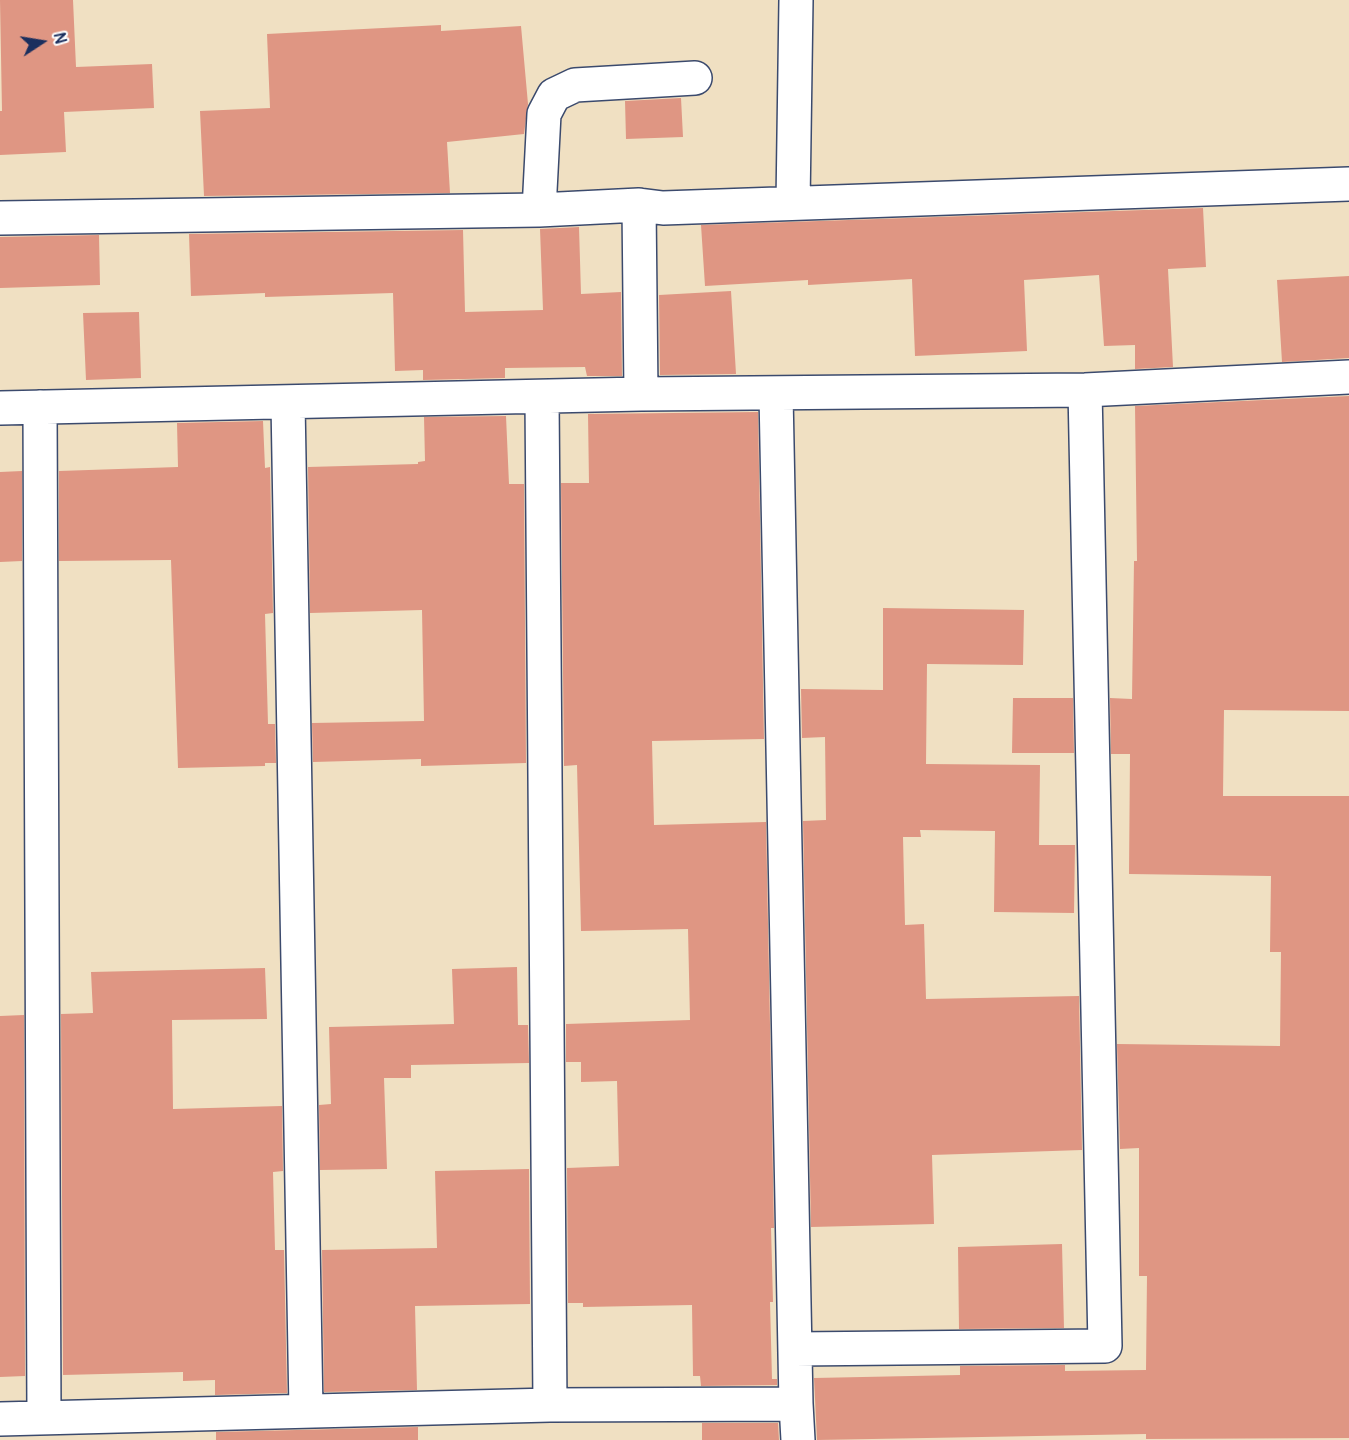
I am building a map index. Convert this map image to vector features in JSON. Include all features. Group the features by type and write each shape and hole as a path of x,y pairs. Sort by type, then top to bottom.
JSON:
{"street":[{"path":"793,203 796,0"},
{"path":"539,210 544,114 554,94 575,86 695,78"},
{"path":"0,218 539,210 639,205 663,208 1349,184"},
{"path":"639,205 641,394"},
{"path":"0,408 542,398 641,394 1085,390 1349,377"},
{"path":"795,1349 1105,1346 1085,390"},
{"path":"776,394 798,1440"},
{"path":"542,398 550,1405"},
{"path":"288,403 306,1411"},
{"path":"40,407 44,1418"},
{"path":"0,1419 550,1405 796,1404"}],"building":[{"path":"0,0 73,0 76,67 152,64 154,108 64,112 66,152 0,155 0,111 2,111"},
{"path":"441,25 441,31 521,26 528,104 524,134 447,142 450,193 204,196 200,111 270,108 267,34"},
{"path":"681,98 683,137 626,139 625,101"},
{"path":"1203,208 1206,267 1168,269 1173,367 1135,369 1135,345 1104,346 1099,275 1024,280 1027,351 915,356 912,279 808,285 808,280 705,286 701,225"},
{"path":"579,227 581,294 621,292 622,376 587,376 585,367 505,368 505,378 423,380 423,370 395,371 393,293 265,297 265,293 191,296 189,234 463,230 465,312 543,310 540,229"},
{"path":"99,235 100,285 0,288 0,237"},
{"path":"1349,276 1349,358 1282,362 1277,280"},
{"path":"731,291 736,374 660,375 659,295"},
{"path":"139,312 141,378 86,380 83,313"},
{"path":"1349,396 1349,711 1224,710 1223,796 1349,796 1349,1438 1146,1439 1146,1434 817,1440 814,1378 960,1375 960,1366 1065,1365 1065,1371 1146,1370 1147,1276 1139,1276 1139,1148 1120,1149 1117,1044 1280,1046 1281,952 1270,952 1271,876 1129,874 1130,754 1111,754 1110,698 1132,699 1134,561 1137,561 1135,406"},
{"path":"758,412 764,739 652,741 654,825 766,822 774,1228 771,1228 773,1302 770,1302 772,1379 777,1379 777,1385 701,1386 700,1376 693,1376 692,1305 583,1307 583,1303 568,1303 567,1168 619,1166 617,1081 581,1082 581,1062 566,1062 566,1024 690,1020 688,929 581,931 577,765 564,766 561,483 589,483 588,414"},
{"path":"506,416 509,484 524,484 526,763 421,766 421,759 313,762 312,723 424,721 422,610 310,613 308,467 418,464 418,462 425,461 424,417"},
{"path":"263,421 265,468 270,467 273,613 265,614 268,724 275,724 276,763 265,763 265,766 178,768 171,560 59,561 59,471 178,467 177,423"},
{"path":"22,471 22,561 0,562 0,472"},
{"path":"883,608 1024,610 1023,665 927,664 926,764 1040,765 1039,845 1075,845 1074,913 994,912 995,831 920,830 921,837 903,837 905,925 924,924 926,999 1079,996 1082,1150 932,1155 934,1224 811,1227 803,821 826,820 825,737 802,738 801,689 883,690"},
{"path":"1013,698 1073,698 1074,753 1012,753"},
{"path":"517,967 518,1025 528,1025 529,1063 411,1065 411,1078 384,1078 387,1169 320,1170 319,1105 331,1104 329,1027 454,1024 452,969"},
{"path":"265,968 267,1019 172,1020 173,1109 282,1106 283,1171 273,1172 275,1250 284,1250 287,1393 215,1395 215,1380 183,1381 183,1372 63,1375 61,1014 93,1013 91,972"},
{"path":"24,1015 25,1376 0,1377 0,1016"},
{"path":"529,1169 530,1304 415,1306 417,1390 324,1392 322,1250 437,1248 435,1171"},
{"path":"1062,1244 1064,1328 959,1329 958,1247"},
{"path":"702,1423 778,1423 779,1440 702,1440"},
{"path":"418,1427 418,1440 216,1440 216,1432"}]}
